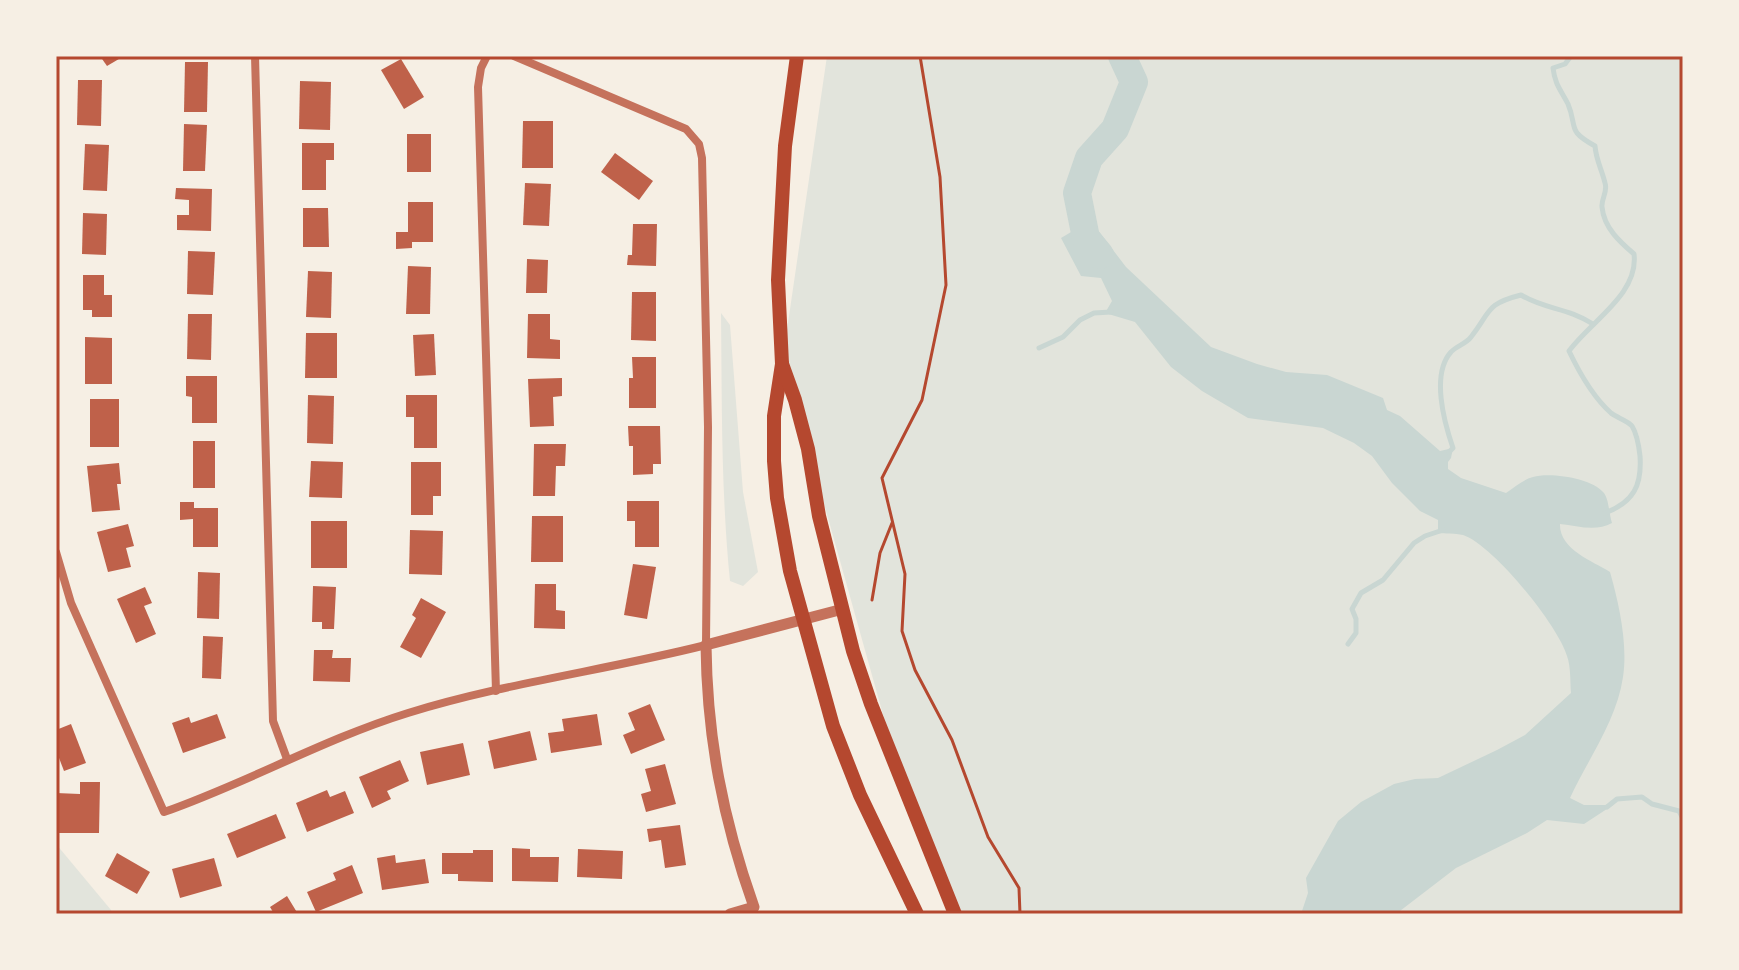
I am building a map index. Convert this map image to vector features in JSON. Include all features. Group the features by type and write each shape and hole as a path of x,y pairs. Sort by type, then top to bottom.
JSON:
{"main road":[{"path":"797,56 783,176 778,280 782,364 776,390 774,461 784,541 833,726 860,795 917,914"},
{"path":"782,364 808,449 819,516 853,651 955,914"}],"street":[{"path":"255,56 273,721 287,759"},
{"path":"487,56 481,68 478,87 496,691"},
{"path":"514,56 686,129 699,144 703,189 708,427 708,713 716,770 736,854 756,910 730,914"},
{"path":"56,552 71,603 164,812 287,759 409,713 706,645 843,609"}],"path":[{"path":"920,56 940,177 946,285 927,384 916,416 882,478 905,574 902,631 906,644 915,670 952,740 988,837 1019,888 1020,914"},
{"path":"872,600 880,553 892,523"}],"shaded area":[{"path":"827,56 1683,56 1683,914 951,914 903,786 795,400 782,364"},
{"path":"1093,219 1126,267 1211,347 1286,372 1327,375 1383,398 1387,410 1400,416 1440,451 1453,448 1448,469 1461,478 1506,493 1533,477 1560,476 1590,483 1604,493 1612,523 1593,528 1560,524 1561,533 1571,547 1610,572 1619,611 1624,651 1620,693 1608,724 1570,798 1584,805 1613,805 1584,824 1547,820 1456,868 1396,914 1301,914 1308,893 1306,878 1338,821 1361,802 1394,784 1438,778 1525,735 1571,693 1568,660 1551,625 1507,570 1476,542 1463,535 1438,533 1438,520 1420,511 1392,483 1372,456 1323,428 1248,418 1202,391 1171,367 1135,322 1105,313 1112,301 1101,278 1081,276 1061,238"},
{"path":"721,313 730,325 743,492 758,572 743,586 730,581 727,548 722,447"},
{"path":"56,844 111,910 112,914 56,914"}],"building":[{"path":"100,56 124,56 107,66"},
{"path":"401,59 424,97 404,109 381,70"},
{"path":"185,62 208,62 207,112 184,112"},
{"path":"78,80 102,80 101,126 77,125"},
{"path":"300,81 331,82 330,130 299,129"},
{"path":"523,121 553,121 553,168 522,168"},
{"path":"184,124 207,125 205,171 183,171"},
{"path":"407,134 431,134 431,172 407,172"},
{"path":"302,143 334,143 334,160 326,160 326,190 302,190"},
{"path":"85,144 109,145 107,191 83,190"},
{"path":"615,153 653,181 639,200 601,172"},
{"path":"525,183 551,184 549,226 523,225"},
{"path":"176,188 212,189 211,231 177,230 177,215 189,215 189,200 175,199"},
{"path":"408,202 433,202 433,242 412,242 412,248 396,249 396,232 408,232"},
{"path":"303,208 328,208 329,247 303,247"},
{"path":"83,213 107,214 106,255 82,254"},
{"path":"633,224 657,224 656,266 627,265 628,255 632,255"},
{"path":"188,251 215,252 213,295 187,294"},
{"path":"527,259 548,260 547,293 526,293"},
{"path":"408,266 431,267 430,314 406,314"},
{"path":"308,271 332,272 331,318 306,317"},
{"path":"83,275 104,275 104,295 112,295 112,317 92,317 92,310 83,310"},
{"path":"632,292 656,292 656,341 631,340"},
{"path":"188,314 212,314 211,360 187,359"},
{"path":"528,314 550,314 550,339 560,340 560,359 527,358"},
{"path":"306,333 337,333 337,378 305,378"},
{"path":"434,334 436,375 415,376 413,335"},
{"path":"85,337 112,338 112,384 85,384"},
{"path":"632,357 656,357 656,408 629,408"},
{"path":"186,376 217,376 217,423 192,423 192,397 186,396"},
{"path":"562,378 562,396 553,397 554,426 530,427 528,379"},
{"path":"308,395 334,396 333,444 307,443"},
{"path":"406,395 437,395 437,448 414,448 414,417 406,417"},
{"path":"90,399 119,399 119,447 90,447"},
{"path":"628,426 660,426 661,464 653,464 653,474 633,475 633,446 629,446"},
{"path":"193,441 215,441 215,488 193,488"},
{"path":"534,444 566,444 565,466 556,466 555,496 533,496"},
{"path":"311,461 343,462 342,498 309,497"},
{"path":"411,462 441,462 441,496 433,496 433,515 411,515"},
{"path":"119,463 121,484 117,484 120,510 92,512 87,466"},
{"path":"627,501 659,501 659,547 635,547 635,521 627,521"},
{"path":"180,502 194,502 194,508 218,508 218,547 193,547 193,519 180,520"},
{"path":"532,516 563,516 563,562 531,562"},
{"path":"311,521 347,521 347,568 311,568"},
{"path":"128,524 134,546 126,548 131,567 108,572 97,532"},
{"path":"410,530 443,531 442,575 409,574"},
{"path":"633,564 656,567 647,619 624,615"},
{"path":"198,572 220,573 219,619 197,618"},
{"path":"535,584 556,584 556,610 565,611 565,629 534,628"},
{"path":"313,586 336,587 334,629 322,629 322,622 312,622"},
{"path":"145,587 152,603 144,606 156,634 136,643 117,599"},
{"path":"421,598 446,612 421,658 400,647 416,618 412,615"},
{"path":"203,636 223,637 221,679 202,678"},
{"path":"314,650 333,650 332,658 351,658 350,682 313,681"},
{"path":"650,704 665,740 631,754 623,735 635,730 628,713"},
{"path":"217,714 226,738 183,753 172,723 189,717 191,723"},
{"path":"597,714 602,745 551,753 548,733 564,731 562,719"},
{"path":"71,724 86,763 64,771 56,750 56,730"},
{"path":"530,731 537,760 494,769 488,741"},
{"path":"463,743 470,775 427,785 420,752"},
{"path":"400,760 409,781 387,791 391,799 372,808 359,777"},
{"path":"665,764 676,804 646,812 641,794 651,791 645,769"},
{"path":"80,782 100,782 99,833 56,833 56,793 80,794"},
{"path":"327,790 330,797 345,791 354,813 307,832 296,803"},
{"path":"276,814 286,838 237,858 227,834"},
{"path":"680,825 686,865 665,868 661,840 649,842 647,829"},
{"path":"512,848 530,849 530,857 559,857 558,882 512,881"},
{"path":"578,849 623,851 622,879 577,877"},
{"path":"473,850 493,850 493,882 458,881 458,874 442,874 442,853 473,853"},
{"path":"117,853 150,872 137,894 105,876"},
{"path":"395,855 396,863 425,859 429,883 382,890 377,858"},
{"path":"214,858 222,886 180,898 172,869"},
{"path":"352,865 363,893 316,912 307,892 336,880 333,873"},
{"path":"287,896 298,914 269,914 273,912 270,907"}],"waterway":[{"path":"1100,255 1086,238 1077,193 1089,158 1115,129 1134,82 1122,56"},
{"path":"1571,56 1565,64 1553,68 1555,79 1568,104 1576,132 1595,146 1606,186 1602,204 1606,222 1634,254 1634,268 1621,294 1569,351 1598,400 1611,413 1632,426 1638,441 1640,466 1634,491 1623,504 1605,513"},
{"path":"1449,452 1453,448 1443,412 1440,385 1445,361 1453,350 1469,339 1490,310 1509,298 1521,295 1593,324"},
{"path":"1039,348 1063,337 1080,320 1094,313 1111,312"},
{"path":"1348,644 1356,633 1352,609 1361,593 1383,580 1414,543 1443,530"},
{"path":"1607,807 1617,799 1642,797 1652,804 1679,811 1683,819"}]}
